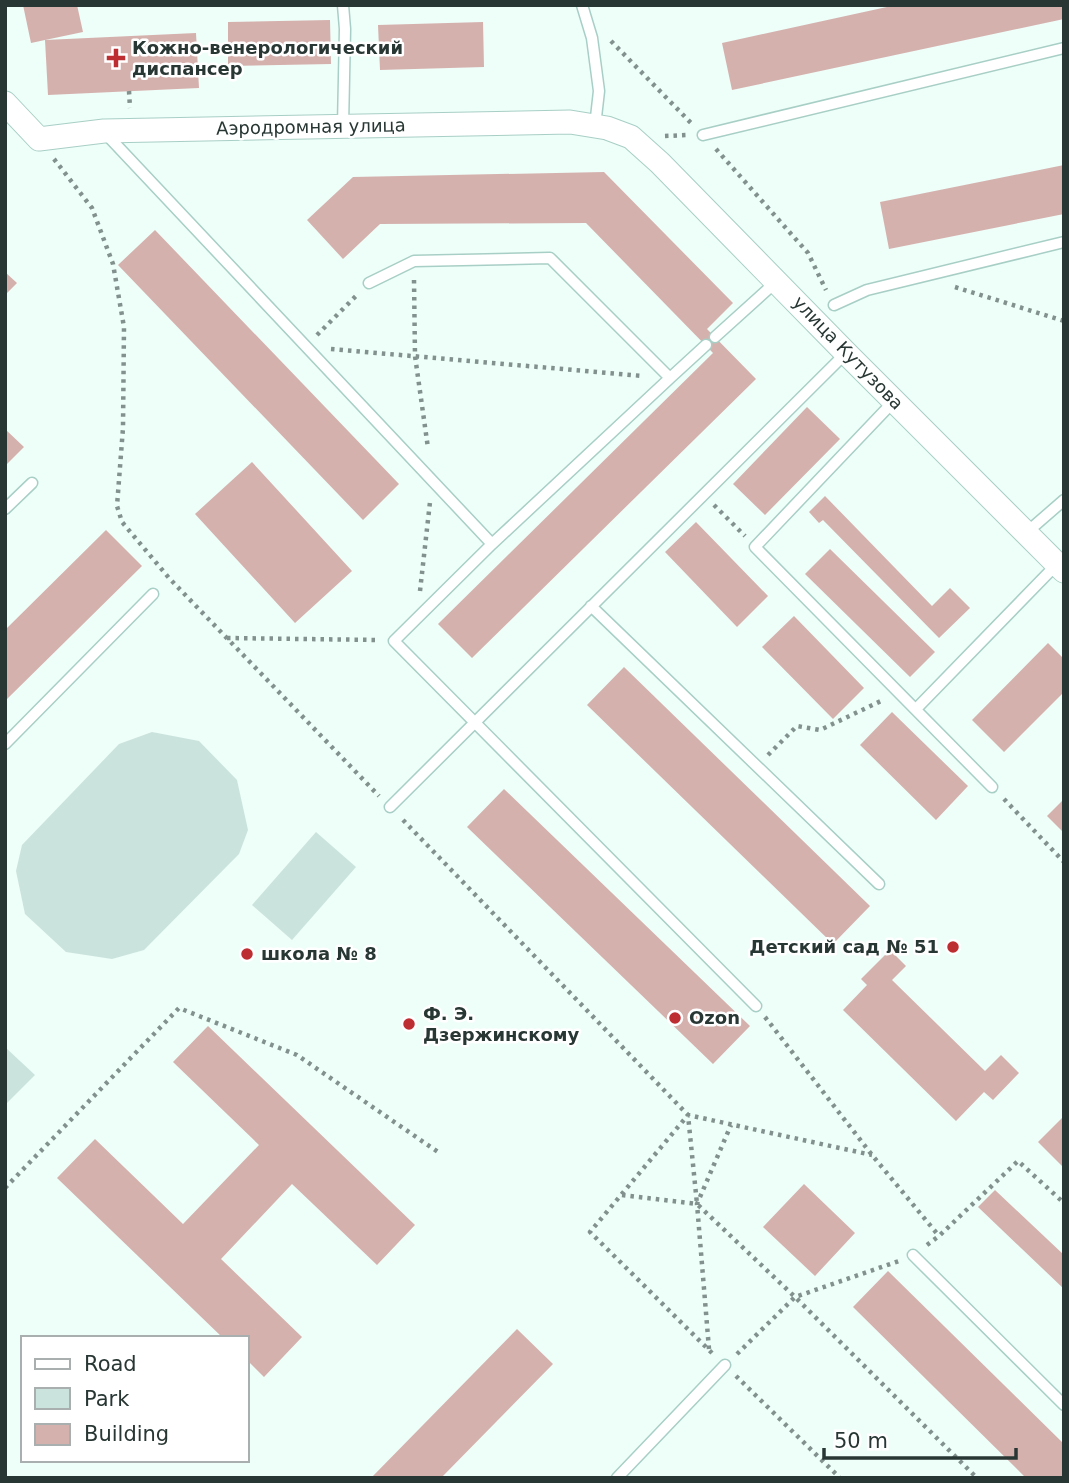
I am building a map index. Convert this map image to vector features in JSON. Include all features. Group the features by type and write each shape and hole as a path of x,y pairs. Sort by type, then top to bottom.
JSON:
{"street":[{"path":"5,103 39,139"},
{"name":"Аэродромная улица","path":"39,139 104,131 570,122 607,128 631,137"},
{"name":"улица Кутузова","path":"631,137 660,163 1060,567"}],"lane":[{"path":"342,126 345,29 343,5"},
{"path":"583,10 592,38 599,91 595,126"},
{"path":"703,135 1064,48"},
{"path":"104,131 492,544"},
{"path":"834,305 867,290 1064,242"},
{"path":"369,284 414,261 550,258 670,378"},
{"path":"715,337 777,281"},
{"path":"706,345 492,544 394,640 756,1006"},
{"path":"390,807 846,353"},
{"path":"894,401 755,547 992,787"},
{"path":"5,509 32,483"},
{"path":"1026,533 1064,500"},
{"path":"916,709 1060,567"},
{"path":"5,744 153,594"},
{"path":"591,606 878,884"},
{"path":"913,1255 1064,1405"},
{"path":"617,1478 725,1365"}],"path":[{"path":"583,10 703,135 808,253 834,305"},
{"path":"39,139 92,208 113,264 124,327 124,428 117,506 121,522 226,638 688,1115 873,1155"},
{"path":"414,261 415,356 432,481 417,616"},
{"path":"920,277 1064,321"},
{"path":"306,347 369,284"},
{"path":"306,347 670,378"},
{"path":"703,495 755,547"},
{"path":"226,638 394,640"},
{"path":"757,766 797,726 820,730 900,692"},
{"path":"992,787 1064,862"},
{"path":"756,1006 939,1236"},
{"path":"5,1188 179,1007 298,1055 438,1152"},
{"path":"590,1233 688,1115"},
{"path":"688,1115 709,1350"},
{"path":"697,1204 732,1125"},
{"path":"621,1195 697,1204 977,1478"}],"green space":[{"path":"152,732 199,741 237,780 248,830 239,854 144,950 112,959 66,952 25,914 16,871 22,845 119,744"},
{"path":"316,832 356,867 292,940 252,905"},
{"path":"5,1047 35,1075 5,1105"}],"building":[{"path":"23,5 77,5 83,32 31,43"},
{"path":"896,5 1064,5 1064,19 732,90 722,43"},
{"path":"330,20 331,64 228,66 228,22"},
{"path":"483,22 484,67 380,70 378,25"},
{"path":"196,33 199,88 48,95 45,40"},
{"path":"1064,165 1064,214 889,249 880,202"},
{"path":"604,172 733,303 707,329 756,379 472,658 438,624 713,353 586,223 380,224 343,259 307,220 353,177"},
{"path":"155,230 399,484 363,520 118,265"},
{"path":"5,272 17,283 5,295"},
{"path":"807,407 840,439 765,515 733,484"},
{"path":"5,429 24,447 5,466"},
{"path":"252,462 352,571 295,623 195,514"},
{"path":"825,496 932,606 950,588 970,608 939,638 823,520 819,523 809,512"},
{"path":"696,522 768,596 737,627 665,552"},
{"path":"106,530 142,566 5,701 5,630"},
{"path":"830,549 935,652 910,677 805,574"},
{"path":"794,616 864,688 833,719 762,647"},
{"path":"1048,643 1064,659 1064,692 1004,752 972,720"},
{"path":"624,667 870,906 833,944 587,705"},
{"path":"892,712 968,786 936,820 860,745"},
{"path":"504,789 750,1026 713,1064 467,827"},
{"path":"1064,799 1064,833 1047,816"},
{"path":"890,950 906,966 892,980 985,1071 1001,1055 1019,1073 993,1100 984,1092 956,1121 843,1010 867,985 861,979"},
{"path":"208,1026 415,1225 377,1265 292,1184 221,1259 302,1337 264,1377 248,1361 248,1336 221,1336 57,1178 95,1139 183,1224 259,1145 173,1062"},
{"path":"1064,1116 1064,1168 1038,1142"},
{"path":"804,1184 855,1233 815,1276 763,1227"},
{"path":"995,1190 1064,1255 1064,1289 978,1207"},
{"path":"888,1271 1064,1444 1064,1478 1026,1478 853,1307"},
{"path":"517,1329 553,1364 441,1478 371,1478"}],"place":[{"name":"Кожно-венерологический диспансер","path":"116,58"},
{"name":"Детский сад № 51","path":"953,947"},
{"name":"школа № 8","path":"247,954"},
{"name":"Ozon","path":"675,1018"},
{"name":"Ф. Э. Дзержинскому","path":"409,1024"}]}
